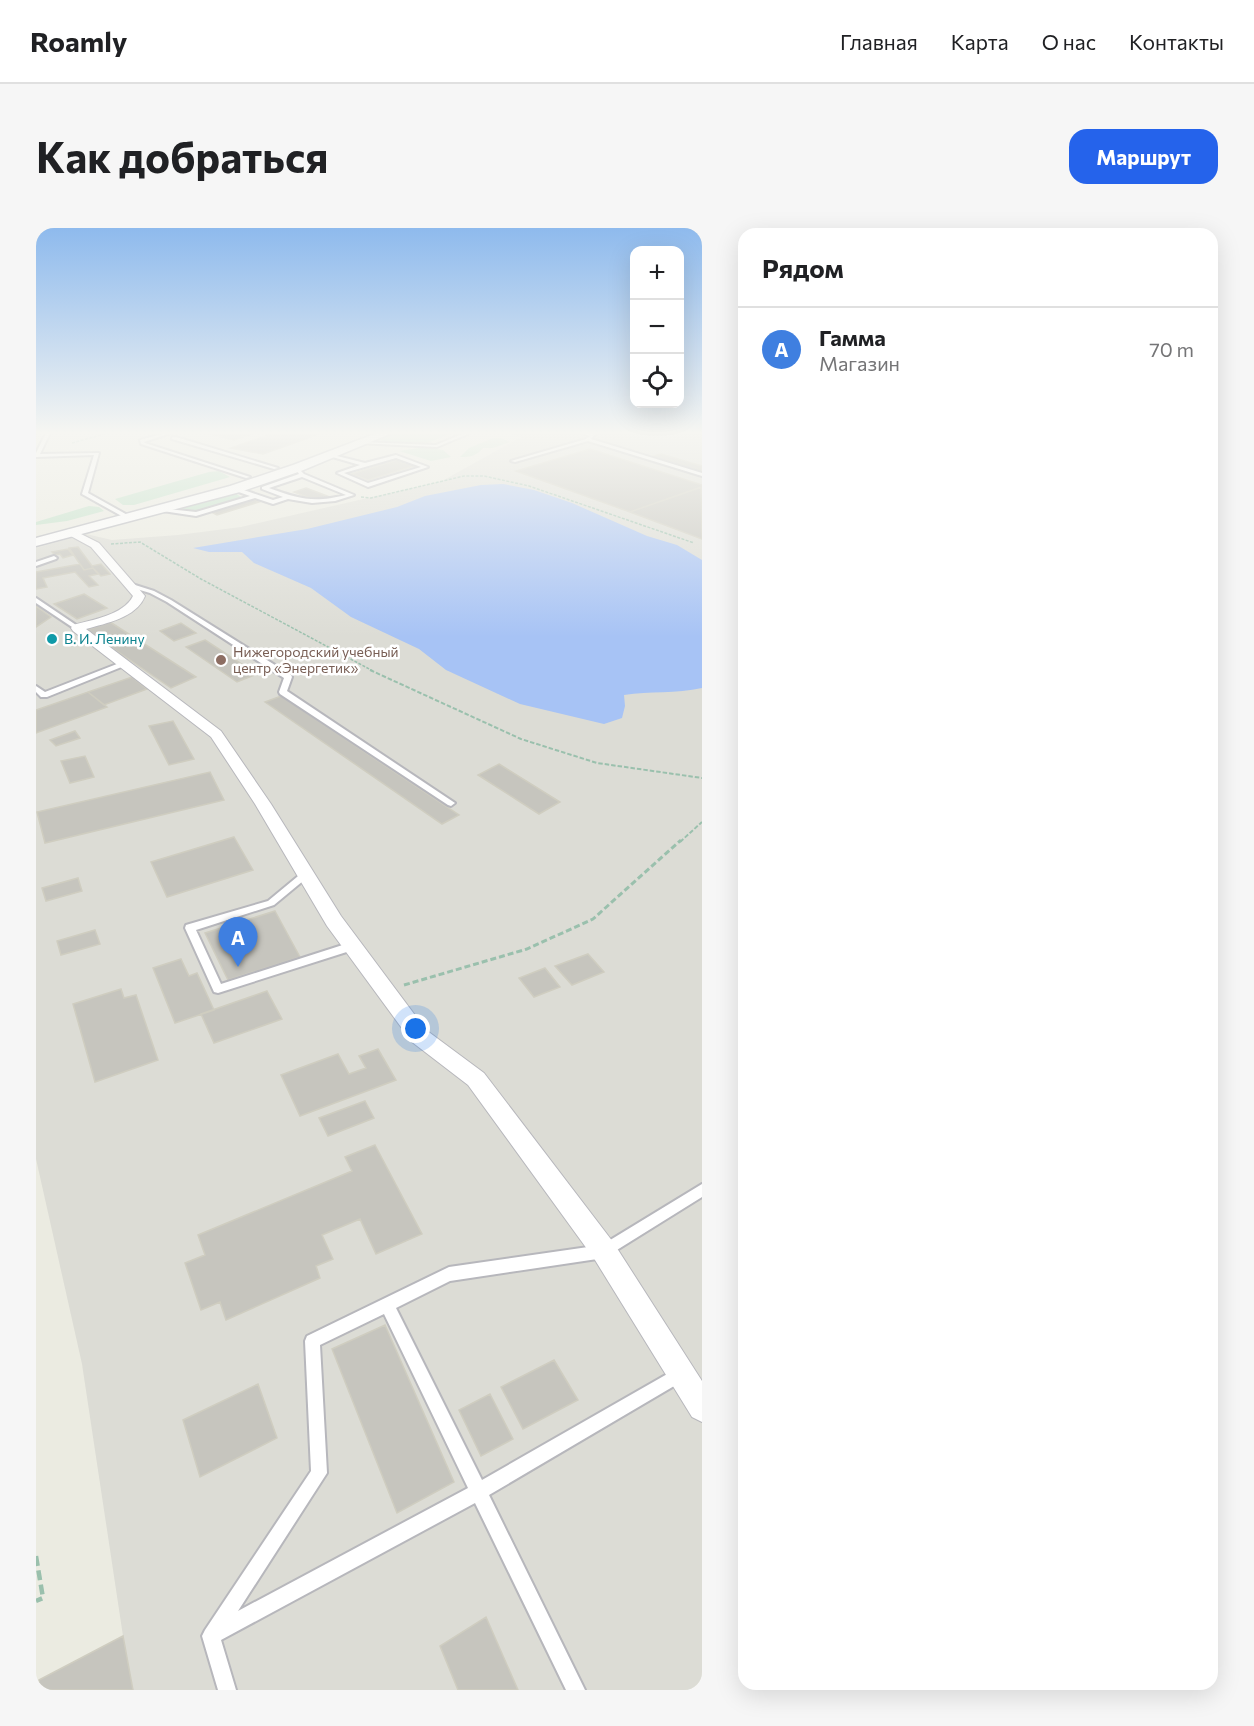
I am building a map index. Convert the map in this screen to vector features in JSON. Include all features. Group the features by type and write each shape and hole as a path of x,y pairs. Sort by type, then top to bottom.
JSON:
{"main road":[{"path":"36,542 169,501"},
{"path":"36,534 159,510 191,501"}],"street":[{"path":"71,532 95,544 139,596 135,606 77,628"},
{"path":"77,628 216,734 352,946 419,1036 476,1079 604,1251 702,1407"}],"lane":[{"path":"98,501 124,515"},
{"path":"159,510 196,514 238,501"},
{"path":"299,501 325,501"},
{"path":"36,564 54,558"},
{"path":"132,586 152,592 169,601 288,677 283,692 451,803"},
{"path":"36,600 77,628"},
{"path":"36,688 41,699 125,664"},
{"path":"306,874 270,903 190,928 218,989 352,946"},
{"path":"211,1636 319,1473 312,1341 449,1274 604,1251 702,1190"},
{"path":"387,1305 576,1690"},
{"path":"211,1636 478,1492 681,1374"},
{"path":"211,1636 227,1690"}],"path":[{"path":"573,501 694,543"},
{"path":"95,544 140,542 201,579 350,661 521,739 597,762 702,778"},
{"path":"385,990 527,949 593,919 702,822"},
{"path":"36,1556 43,1598 36,1600"}],"shaded area":[{"path":"354,501 702,501 702,1690 133,1690 82,1364 36,1159 36,548 86,534 112,540 241,527"}],"green space":[{"path":"118,501 147,501 134,505 123,505"},
{"path":"206,501 233,501 202,511 179,509"},
{"path":"89,506 99,507 104,511 67,521 36,525 36,522"}],"water":[{"path":"412,501 567,501 647,536 677,545 702,560 702,688 624,695 625,706 622,718 604,724 520,704 446,670 419,649 351,617 311,588 254,563 242,552 209,552 193,548 307,529 397,507"}],"building":[{"path":"241,501 259,502 217,515 209,511"},
{"path":"600,501 661,501 630,512"},
{"path":"661,501 701,501 702,539 630,512"},
{"path":"78,547 92,566 101,564 110,574 101,576 93,568 84,570 69,548"},
{"path":"68,549 73,555 63,558 60,554 55,555 52,552"},
{"path":"80,564 84,570 93,568 98,574 89,576 98,585 89,587 75,572 43,578 47,587 36,589 36,572"},
{"path":"84,594 107,608 77,619 54,604"},
{"path":"36,606 51,617 36,627"},
{"path":"110,622 196,677 171,688 86,630"},
{"path":"181,623 196,633 174,641 160,631"},
{"name":"Нижегородский учебный центр «Энергетик»","path":"205,640 257,674 237,682 186,647"},
{"path":"132,677 147,689 104,705 88,692"},
{"path":"88,692 107,707 36,733 36,710"},
{"path":"281,696 459,815 442,824 265,702"},
{"path":"173,721 194,759 169,765 149,726"},
{"path":"75,731 80,738 56,746 50,740"},
{"path":"85,756 94,777 70,783 61,761"},
{"path":"499,764 560,802 539,814 478,775"},
{"path":"210,772 224,800 45,843 37,812"},
{"path":"234,837 253,870 167,897 151,862"},
{"path":"78,878 82,891 46,901 42,888"},
{"path":"275,911 300,957 228,980 205,933"},
{"path":"95,930 100,944 61,955 57,941"},
{"path":"588,954 604,972 572,985 555,966"},
{"path":"181,959 189,976 197,973 214,1010 175,1023 153,968"},
{"path":"545,968 560,987 534,997 519,978"},
{"path":"121,989 124,998 136,995 158,1060 95,1082 73,1004"},
{"path":"267,991 282,1019 214,1043 201,1014"},
{"path":"378,1049 396,1080 300,1116 281,1075 338,1054 349,1074 366,1068 359,1056"},
{"path":"365,1101 374,1118 328,1136 319,1118"},
{"path":"375,1145 422,1234 376,1254 360,1219 322,1235 333,1259 316,1266 320,1278 226,1320 220,1302 201,1310 185,1263 205,1255 198,1235 352,1171 345,1157"},
{"path":"385,1325 454,1482 397,1513 332,1349"},
{"path":"554,1360 578,1400 523,1429 501,1387"},
{"path":"258,1384 277,1438 200,1477 183,1420"},
{"path":"490,1394 513,1439 481,1456 459,1410"},
{"path":"486,1617 518,1690 458,1690 440,1646"},
{"path":"123,1636 133,1690 40,1690 39,1680"}],"place":[{"name":"В. И. Ленину","path":"52,639"},
{"name":"Нижегородский учебный центр «Энергетик»","path":"221,660"},
{"name":"Гамма","path":"238,967"}]}
